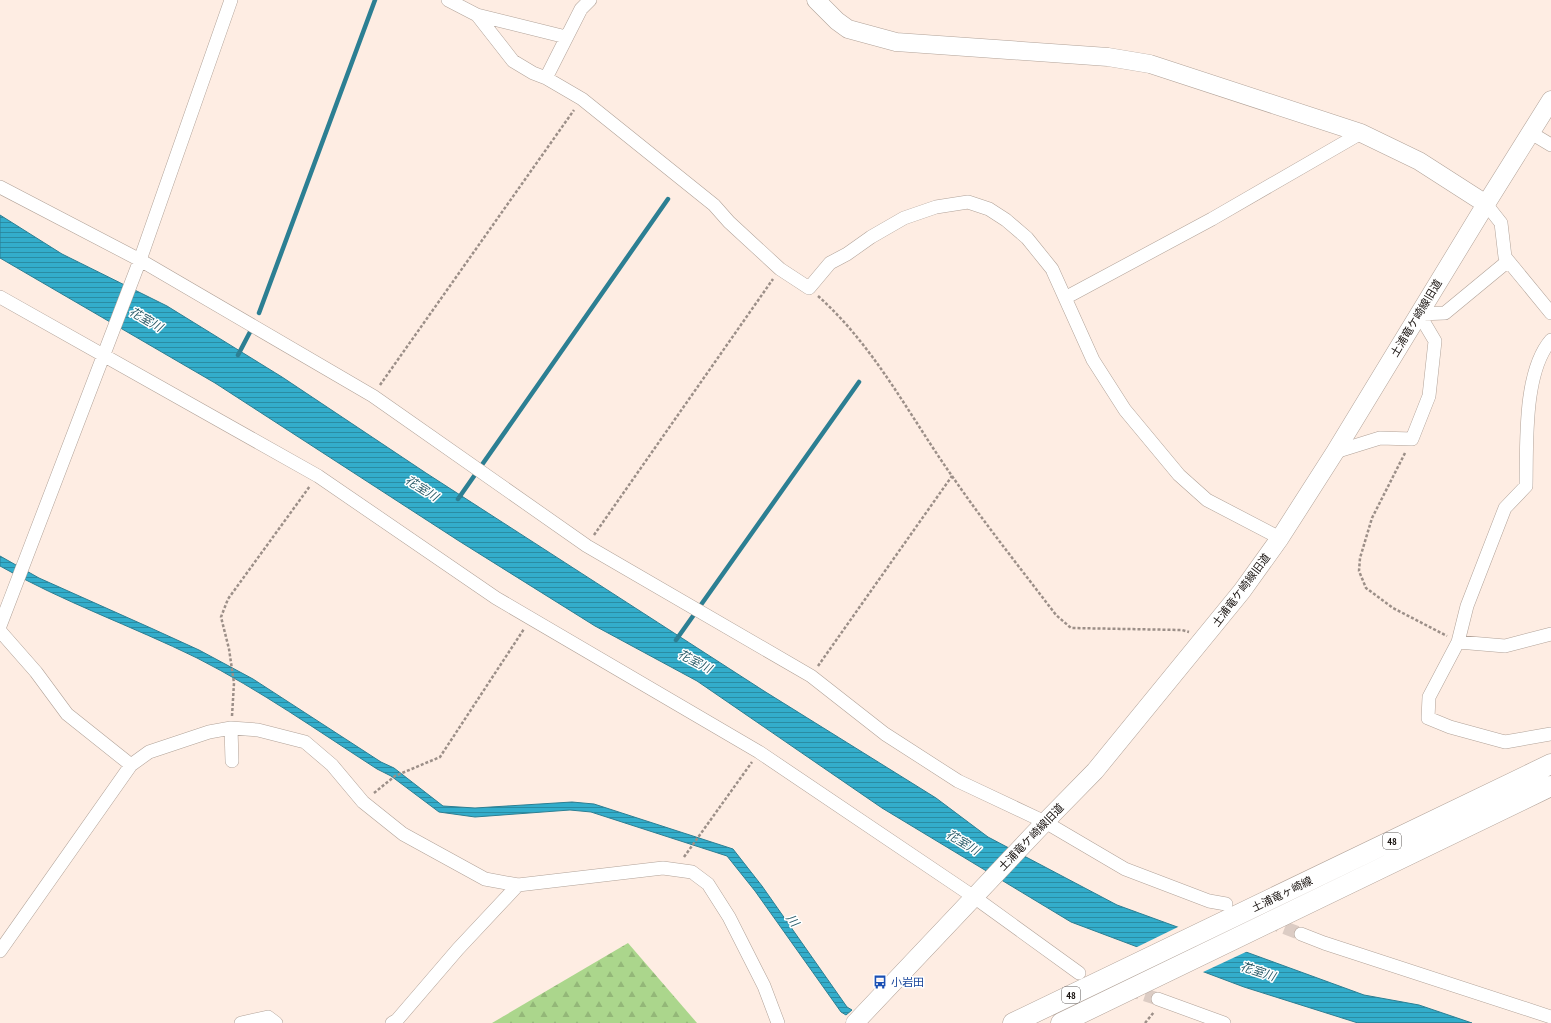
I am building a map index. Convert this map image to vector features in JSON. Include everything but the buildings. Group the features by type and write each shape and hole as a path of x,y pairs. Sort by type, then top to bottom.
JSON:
{"main road":[{"name":"土浦竜ヶ崎線","path":"1013,1023 1130,968 1230,911 1551,764"},
{"name":"土浦竜ヶ崎線","path":"1061,1023 1551,786"}],"street":[{"path":"0,626 140,260 231,0"},
{"path":"448,0 477,14 566,37"},
{"path":"546,78 581,9 590,0"},
{"path":"816,0 837,21 848,29 896,42 1108,57 1150,64 1361,133 1419,161 1486,204 1501,223 1505,257 1551,313"},
{"path":"477,14 513,61 582,99 714,205 729,222 780,269 809,288 830,263 904,218 936,207 968,202 989,209 1000,216 1027,238 1052,270 1093,360 1125,410 1179,475 1207,500 1280,538"},
{"name":"土浦竜ケ崎線旧道","path":"855,1023 1095,771 1242,591 1280,538 1335,452 1418,314 1551,100"},
{"path":"1065,298 1212,219 1361,133"},
{"path":"1531,133 1551,145"},
{"path":"0,187 140,260 373,396 587,546 811,676 885,734 958,781 1125,869 1210,901 1230,911"},
{"path":"1335,452 1380,438 1412,439 1429,396 1435,341 1418,314 1445,312 1508,261"},
{"path":"0,297 104,354 318,476 496,598 759,752 978,894 1079,973"},
{"path":"1551,340 1547,344 1536,366 1530,394 1526,486 1505,508 1467,606 1458,642 1429,697 1428,718 1450,727 1505,742 1551,734"},
{"path":"0,631 36,672 67,714 131,765"},
{"path":"1458,642 1505,646 1551,634"},
{"path":"232,728 232,761"},
{"path":"0,951 131,765 149,752 209,732 232,728 258,730 305,742 332,765 362,802 403,834 486,879 518,885 663,868 692,872 708,884 729,917 764,986 778,1023"},
{"path":"392,1023 397,1020 458,949 518,885"},
{"path":"1301,934 1324,943 1551,1017"},
{"path":"1158,999 1224,1023"},
{"path":"241,1023 268,1017 276,1023"}],"path":[{"path":"373,396 582,99"},
{"path":"587,546 780,269"},
{"path":"809,288 831,308 873,356 952,476 1056,615 1071,628 1182,630 1207,635"},
{"path":"1412,439 1372,518 1360,558 1359,571 1366,588 1393,608 1458,642"},
{"path":"232,728 234,683 229,649 221,617 228,599 318,476"},
{"path":"811,676 952,476"},
{"path":"362,802 395,776 440,757 531,619"},
{"path":"674,870 759,752"}],"green space":[{"path":"628,943 697,1023 492,1023"}],"water":[{"name":"花室川","path":"0,215 62,254 167,306 282,377 426,473 764,691 936,798 988,837 1117,905 1364,995 1419,1005 1472,1023 1358,1023 1244,987 1071,922 882,808 697,681 595,626 459,541 215,383 0,258"},
{"path":"0,556 39,578 199,650 253,679 381,762 394,768 443,806 475,808 572,802 594,804 733,849 762,886 847,1007 852,1010 846,1015 841,1012 755,891 727,856 591,812 570,810 475,817 439,812 391,776 377,769 288,711 220,670 148,635 24,579 0,566"}],"pier":[{"path":"1180,926 1248,951 1201,973 1135,948"}],"waterway":[{"path":"259,313 375,0"},
{"path":"458,499 668,199"},
{"path":"238,355 250,332"},
{"path":"676,640 859,382"}],"tunnel":[{"path":"1267,921 1301,934"},
{"path":"1127,989 1158,999"}],"place":[{"name":"小岩田","path":"880,982"}],"water label":[{"name":"川","path":"793,920"}]}
